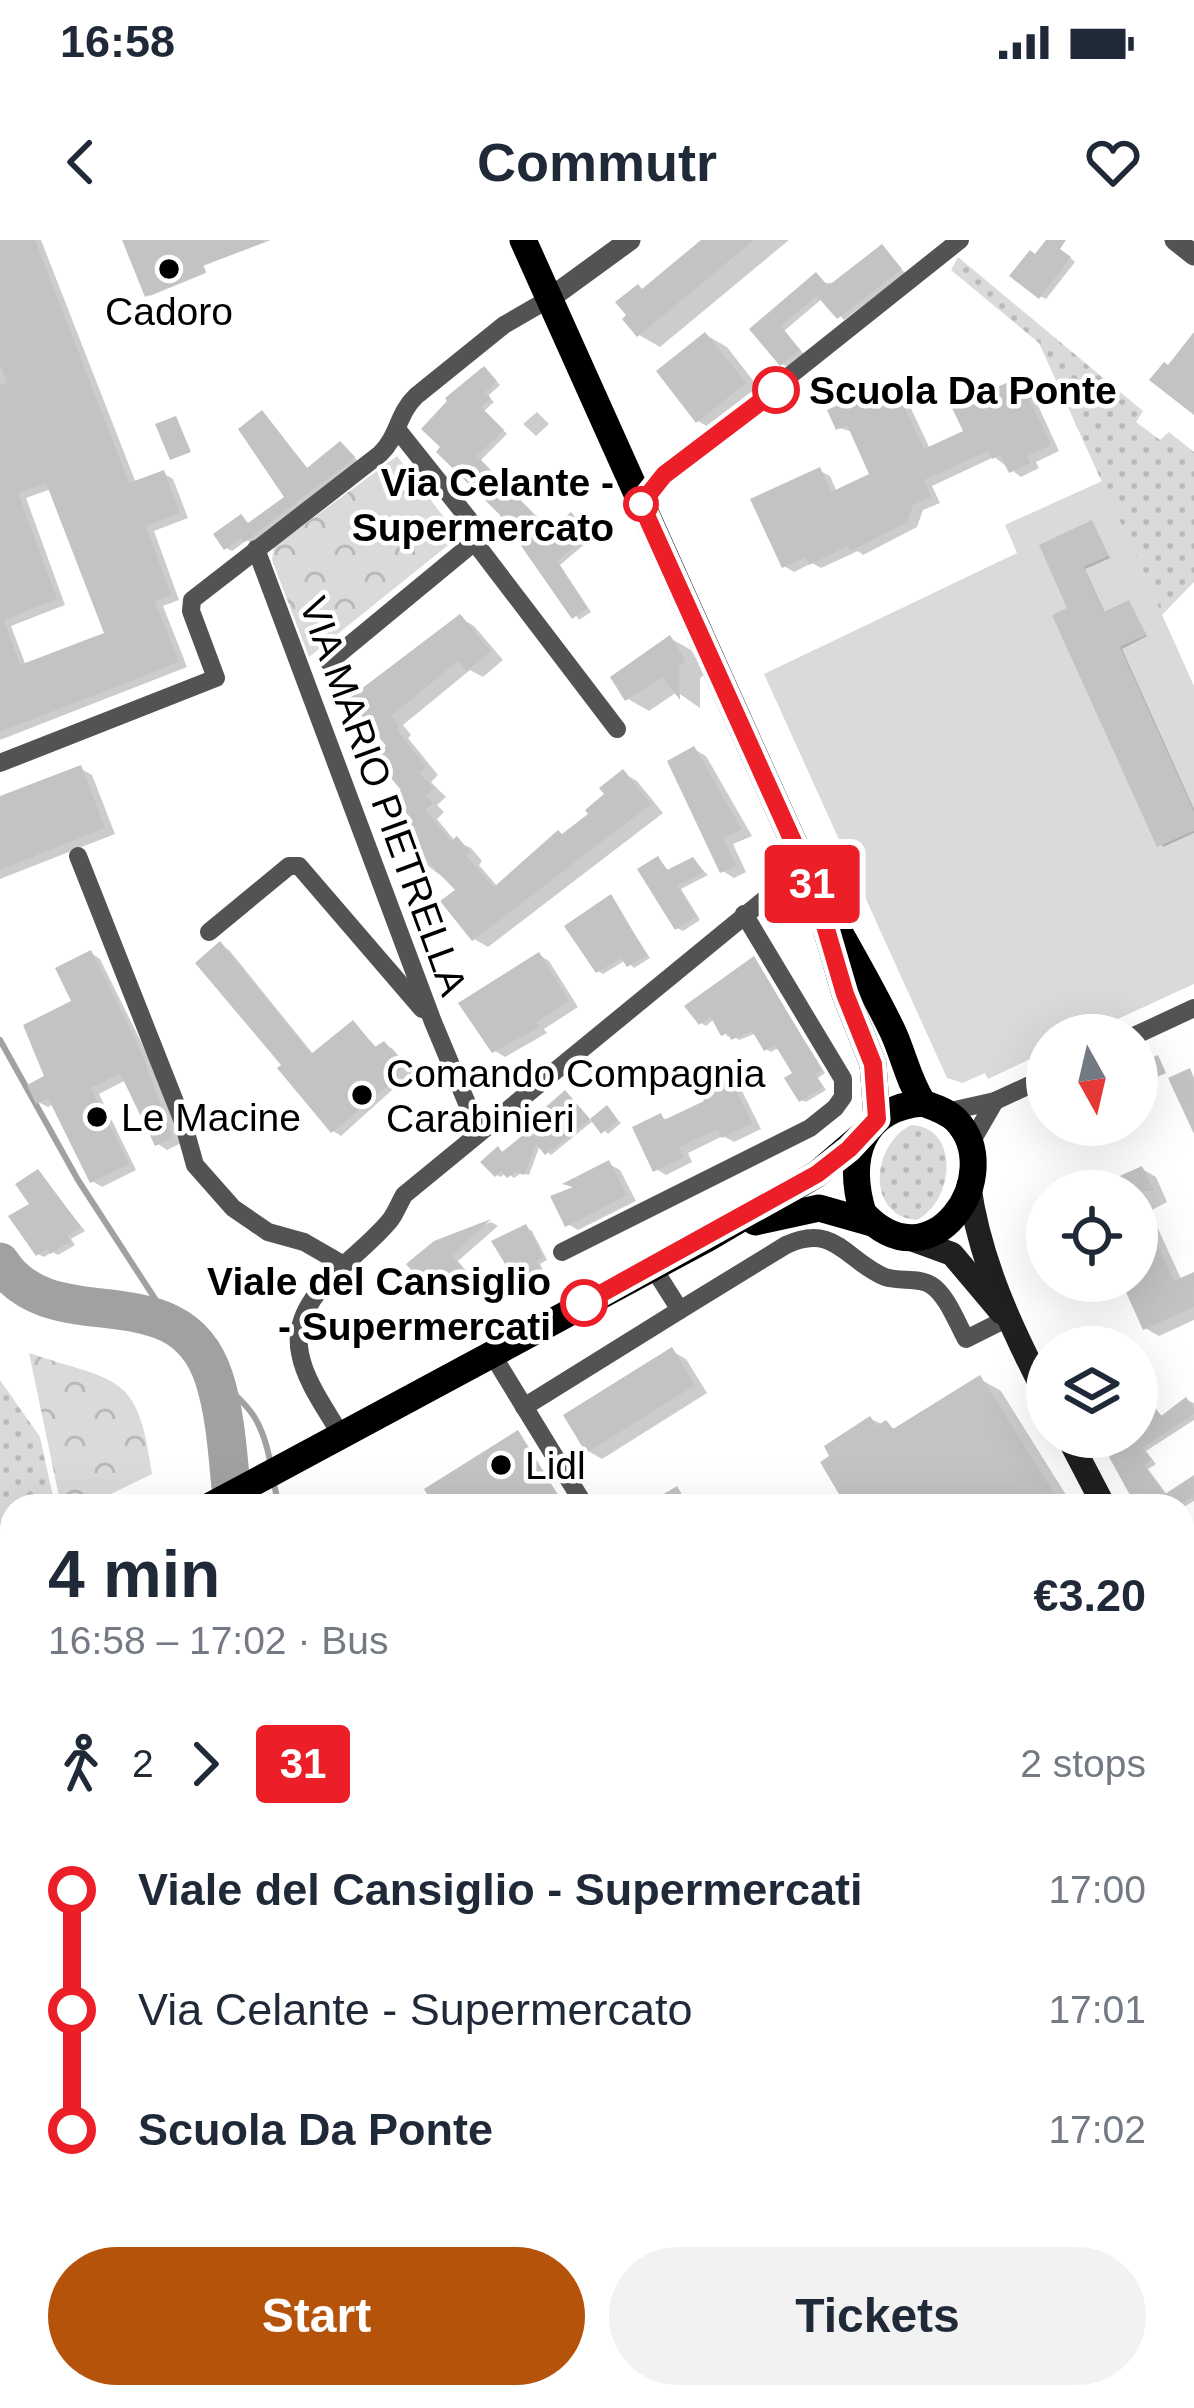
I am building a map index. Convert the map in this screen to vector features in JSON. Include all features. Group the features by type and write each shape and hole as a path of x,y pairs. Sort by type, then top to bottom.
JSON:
{"main road":[{"path":"523,240 809,878 934,1107"},
{"path":"809,878 845,994 873,1064 872,1125 857,1154 855,1174 863,1214 872,1223"},
{"path":"233,1494 708,1238 817,1174 872,1125 904,1104 934,1107 957,1120 969,1146 977,1232 1006,1318 1026,1357"},
{"path":"908,1238 926,1238 940,1231 960,1210 969,1184"},
{"path":"708,1238 781,1214 819,1208 952,1254 1006,1318"},
{"path":"1079,1458 1098,1494"}],"street":[{"path":"0,763 216,679 190,606 196,595 380,454 416,396 504,325 630,240"},
{"path":"641,504 664,475 960,240"},
{"path":"1175,240 1194,255"},
{"path":"397,429 475,527 476,544 616,729"},
{"path":"329,662 476,544"},
{"name":"VIA MARIO PIETRELLA","path":"256,549 478,1132"},
{"path":"78,856 200,1173 257,1226 304,1242 344,1264"},
{"path":"209,932 290,866 299,866 433,1022"},
{"path":"342,1437 304,1366 298,1342 316,1297 390,1221 404,1195 478,1132 744,914 809,878"},
{"path":"562,1252 794,1137 843,1097 843,1078 744,914"},
{"path":"1158,1024 1194,1007"},
{"path":"934,1107 995,1102 1026,1087"},
{"path":"969,1146 995,1102"},
{"path":"524,1407 786,1245 812,1238 841,1246 882,1276 934,1287 967,1339 1006,1318"},
{"path":"652,1266 680,1310"},
{"path":"492,1354 578,1494"}],"green space":[{"path":"958,257 1143,411 1136,422 1160,440 1169,432 1194,452 1194,582 1162,615 1039,343 951,270"},
{"path":"397,456 453,529 452,542 309,657 272,560 274,547"},
{"path":"1102,481 1194,686 1194,984 1129,1014 1026,1014 1026,1061 988,1079 985,1073 963,1083 947,1078 764,674 1017,553 1005,525"},
{"path":"911,1125 938,1138 947,1167 938,1198 916,1220 888,1206 880,1178 888,1147"},
{"path":"29,1353 119,1386 140,1416 146,1441 152,1474 111,1494 58,1494"},
{"path":"0,1380 40,1437 52,1494 0,1494"}],"building":[{"path":"0,240 35,240 129,483 164,470 180,513 146,526 171,595 155,601 179,662 0,732 0,384 7,383 0,364","holes":["46,483 104,633 20,665 4,620 57,599 18,493"]},
{"name":"Cadoro","path":"122,240 265,242 203,265 206,272 145,297"},
{"path":"701,240 754,240 637,337 615,302 638,284 642,289"},
{"path":"1046,240 1066,240 1060,249 1071,257 1039,299 1009,276 1030,250 1035,254"},
{"path":"882,244 902,269 837,319 817,296 781,326 800,350 780,366 749,329 816,272 828,286"},
{"path":"705,332 746,383 696,423 656,371"},
{"path":"1194,332 1194,415 1149,380 1164,362 1168,365"},
{"path":"484,366 497,381 485,392 491,398 481,407 504,430 477,456 550,530 571,512 589,535 557,561 587,608 572,619 499,514 436,452 440,447 421,429 445,398"},
{"path":"1019,377 1051,445 1027,456 1030,463 1009,473 1000,455 992,459 988,451 924,480 931,497 913,505 907,522 851,551 848,546 809,565 806,557 782,568 750,499 820,467 831,492 869,474 847,425 836,430 827,410 892,380 924,449 963,431 952,408"},
{"path":"262,410 307,468 340,441 355,457 245,542 241,538 224,550 213,534 241,514 248,523 284,497 238,429"},
{"path":"176,416 191,452 170,460 155,424"},
{"path":"1092,520 1109,556 1084,567 1104,612 1129,600 1146,635 1120,647 1194,811 1194,831 1157,847 1052,615 1067,608 1039,545"},
{"path":"460,614 491,651 467,671 458,661 391,716 426,766 419,773 434,788 425,796 433,803 425,810 451,841 457,836 470,852 466,856 494,887 558,830 562,834 588,814 585,810 604,794 599,788 623,769 651,804 472,941 440,901 455,890 422,855 416,860 406,847 411,842 402,830 413,821 393,797 401,790 373,757 386,746 348,699"},
{"path":"670,635 686,662 679,666 680,700 662,677 625,701 610,677"},
{"path":"694,746 742,830 723,838 736,866 720,873 667,761"},
{"path":"81,765 105,828 0,870 0,796"},
{"path":"658,856 667,870 693,857 704,872 677,886 697,916 675,930 637,869"},
{"path":"611,894 647,955 627,967 621,958 596,973 564,926"},
{"path":"220,941 311,1054 353,1020 375,1047 384,1041 405,1066 397,1073 399,1077 331,1133 195,963"},
{"path":"91,950 141,1052 173,1138 155,1146 120,1073 91,1088 129,1164 90,1183 48,1098 36,1104 27,1085 44,1076 23,1025 71,1001 55,968"},
{"path":"539,952 569,1001 536,1022 539,1027 492,1053 458,1003"},
{"path":"754,956 822,1070 815,1074 823,1087 799,1102 784,1078 792,1073 775,1045 764,1051 752,1031 731,1040 728,1033 721,1036 710,1016 699,1025 684,1006"},
{"path":"1190,1068 1194,1078 1194,1134 1168,1078"},
{"path":"730,1078 752,1123 722,1138 717,1129 679,1147 684,1157 653,1172 632,1127 661,1113 664,1120 704,1101 700,1093"},
{"path":"565,1090 590,1119 545,1155 536,1144 524,1175 515,1172 507,1178 501,1171 495,1177 480,1162 498,1146 502,1152 534,1126 530,1121"},
{"path":"607,1105 618,1120 601,1134 590,1119"},
{"path":"609,1160 627,1195 565,1227 550,1196 573,1187 562,1184"},
{"path":"38,1169 81,1227 67,1236 71,1241 50,1254 47,1249 36,1256 8,1216 29,1204 15,1184"},
{"path":"491,1219 452,1256 462,1268 444,1288 432,1294 406,1264 434,1241"},
{"path":"526,1224 543,1257 536,1261 542,1272 518,1285 491,1241"},
{"path":"1158,1246 1174,1281 1194,1272 1194,1307 1152,1326 1141,1326 1130,1302 1158,1302"},
{"path":"672,1347 695,1385 586,1453 563,1415"},
{"path":"980,1375 1026,1448 1026,1458 1032,1458 1054,1494 839,1494 820,1462 829,1456 824,1446 870,1416 877,1426 886,1420 893,1429"},
{"path":"1186,1397 1194,1414 1158,1438 1158,1412 1161,1416"},
{"name":"Lidl","path":"518,1430 558,1494 427,1494 424,1489"},
{"path":"1110,1458 1150,1458 1144,1465 1165,1494 1129,1494"},
{"path":"1194,1475 1194,1494 1165,1494"}],"waterway":[{"path":"0,1040 78,1180 172,1325"},
{"path":"0,1262 23,1286 50,1299 145,1315 173,1325 197,1345 218,1393 232,1494"},
{"path":"213,1375 251,1412 270,1461"},
{"path":"273,1480 276,1494"}],"bus line":[{"name":"31","path":"584,1303 817,1174 877,1119 873,1064 845,994 814,888 641,504 664,475 776,390"}],"place":[{"name":"Cadoro","path":"169,269"},
{"name":"Scuola Da Ponte","path":"776,390"},
{"name":"Via Celante - Supermercato","path":"641,504"},
{"name":"Comando Compagnia Carabinieri","path":"362,1095"},
{"name":"Le Macine","path":"97,1117"},
{"name":"Viale del Cansiglio - Supermercati","path":"584,1303"},
{"name":"Lidl","path":"501,1465"}]}
